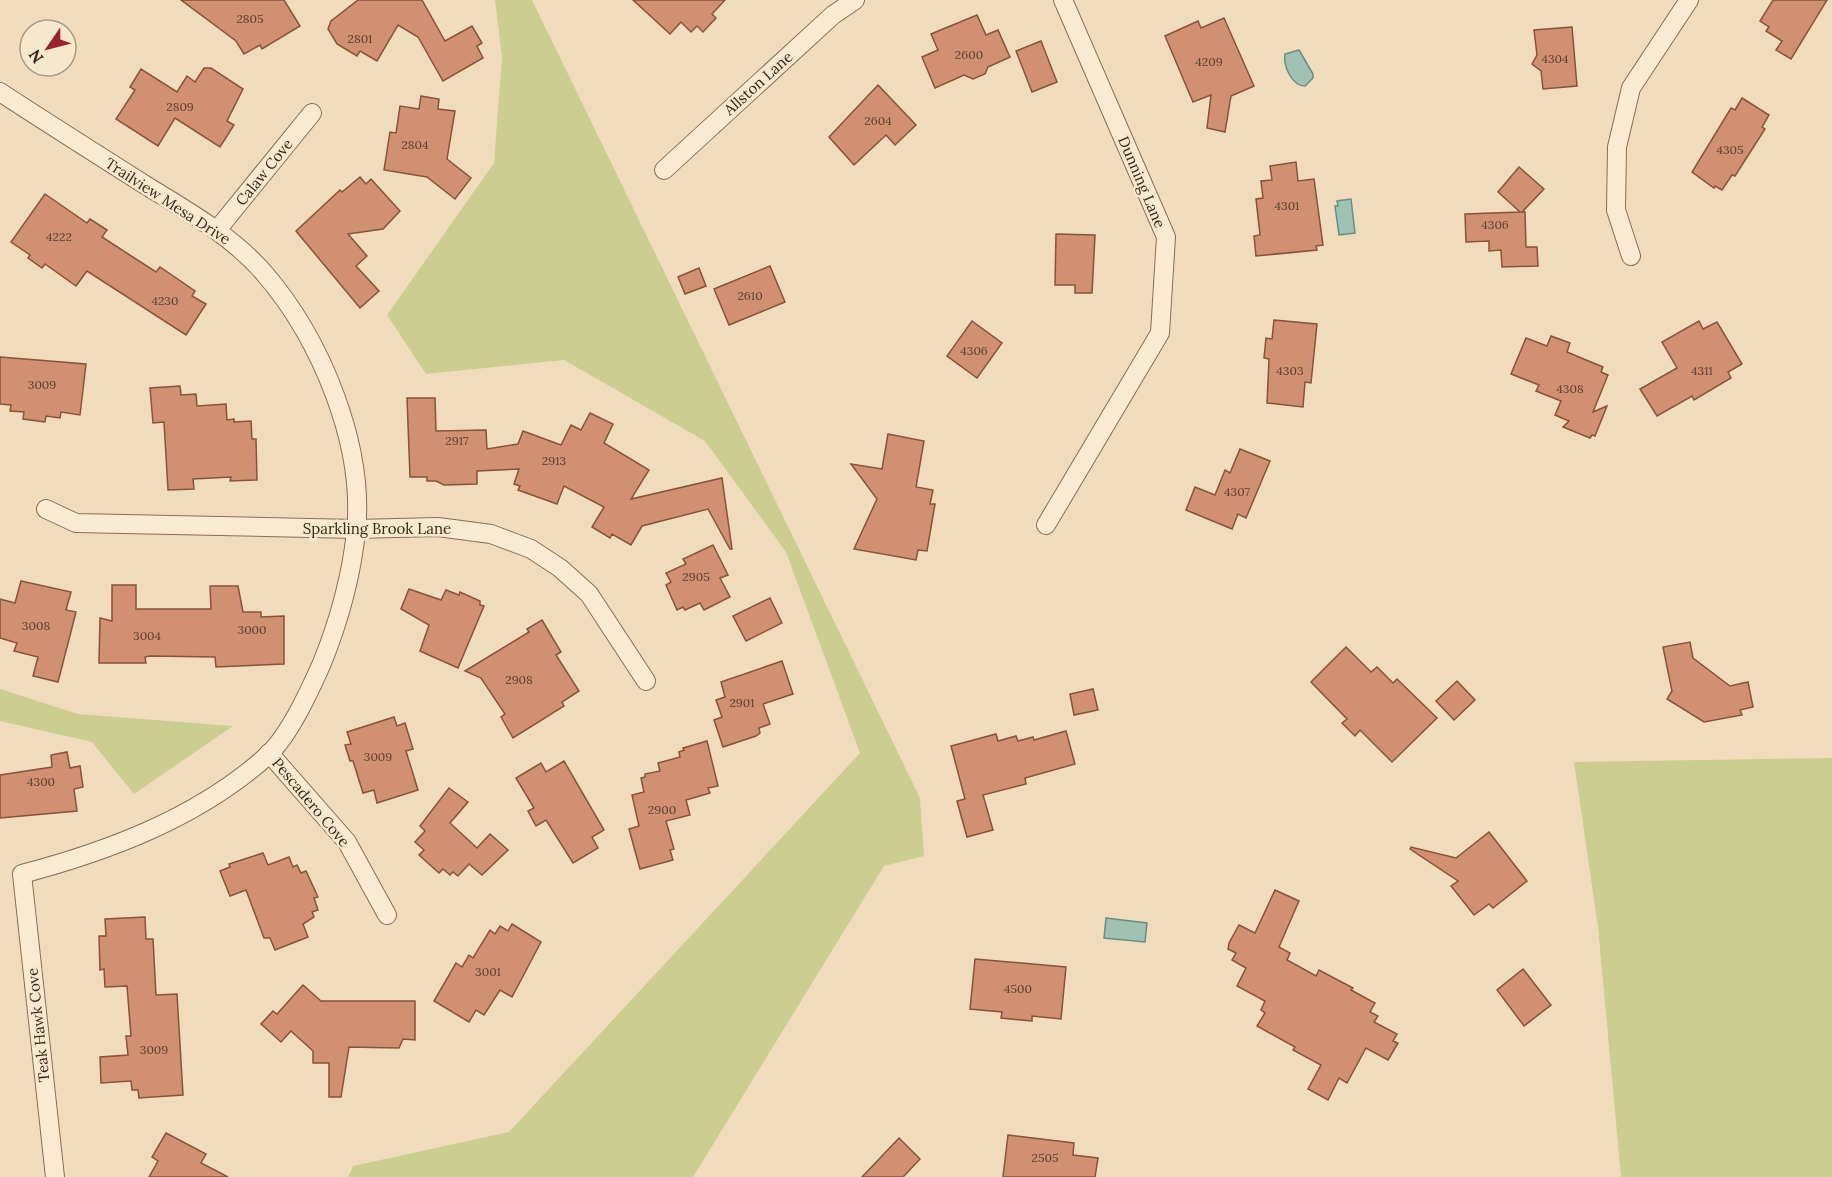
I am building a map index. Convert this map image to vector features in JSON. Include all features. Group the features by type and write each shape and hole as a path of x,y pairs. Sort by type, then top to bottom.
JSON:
{"street":[{"name":"Allston Lane","path":"664,170 833,15 855,0"},
{"name":"Dunning Lane","path":"1046,525 1160,333 1166,237 1063,0"},
{"path":"1631,256 1616,210 1617,147 1630,88 1689,0"},
{"name":"Trailview Mesa Drive","path":"0,92 217,230 264,273 291,308 311,340 330,380 349,441 354,472 356,529 349,581 334,632 314,681 269,753 222,789 172,819 105,849 22,874"},
{"name":"Calaw Cove","path":"217,230 312,113"},
{"name":"Sparkling Brook Lane","path":"46,509 76,523 463,529 491,534 531,549 560,568 589,594 646,681"},
{"name":"Pescadero Cove","path":"269,753 346,842 387,915"},
{"name":"Teak Hawk Cove","path":"22,874 55,1177"}],"green space":[{"path":"495,0 532,0 920,798 924,856 884,866 693,1177 348,1177 353,1166 509,1132 860,753 786,552 705,441 564,360 426,374 387,315 494,163 502,57"},
{"path":"0,689 78,714 233,726 134,794 92,742 0,721"},
{"path":"1832,758 1832,1177 1621,1177 1598,927 1574,762"}],"shaded area":[{"path":"1299,50 1313,74 1313,78 1305,86 1292,79 1285,64 1285,54"},
{"path":"1351,199 1355,233 1339,235 1335,206 1338,206 1337,201"},
{"path":"1106,918 1147,923 1145,942 1104,938"}],"building":[{"path":"181,0 284,0 300,26 262,49 260,45 244,54 236,41"},
{"path":"358,0 422,0 445,41 472,26 482,43 477,46 483,58 443,81 418,37 398,25 377,61 360,51 357,56 337,44 328,29 331,21"},
{"path":"633,0 725,0 712,14 716,18 703,32 697,26 691,32 681,22 670,34"},
{"path":"1773,0 1827,0 1791,59 1776,50 1782,41 1766,31 1769,27 1760,21"},
{"path":"977,15 986,35 998,30 1010,57 988,67 985,74 973,79 964,75 935,88 922,57 938,50 931,34"},
{"path":"1224,18 1254,86 1231,96 1225,132 1207,128 1211,95 1193,102 1165,36 1198,21 1201,28"},
{"path":"1572,27 1577,86 1543,89 1541,71 1532,64 1537,55 1534,30"},
{"path":"1041,41 1057,82 1032,92 1016,51"},
{"path":"204,68 211,68 243,89 227,121 234,125 220,147 175,118 158,146 116,119 135,90 130,87 141,69 177,92 187,76 195,82"},
{"path":"878,85 916,125 895,145 886,135 854,165 829,137"},
{"path":"421,96 439,99 438,109 455,111 447,159 471,178 455,199 427,177 384,170 390,132 396,133 400,106 419,109"},
{"path":"1742,98 1769,115 1762,127 1765,129 1735,176 1732,175 1722,190 1715,186 1714,188 1692,172 1731,108 1735,110"},
{"path":"1296,162 1298,181 1314,179 1323,245 1316,246 1317,250 1256,256 1254,236 1260,235 1256,199 1263,198 1261,181 1272,180 1270,166"},
{"path":"1519,167 1544,189 1522,212 1525,212 1526,247 1537,247 1538,266 1502,267 1501,250 1489,251 1489,241 1466,242 1465,214 1520,212 1498,192"},
{"path":"360,177 366,184 371,179 400,211 383,229 348,234 367,256 356,266 379,291 360,308 296,231 340,190 342,192"},
{"path":"45,194 87,223 90,219 107,230 102,237 156,272 160,267 195,291 192,296 206,304 186,335 87,271 76,286 45,264 42,268 28,258 30,255 11,242"},
{"path":"1056,234 1095,235 1092,293 1075,293 1075,285 1055,285"},
{"path":"770,266 785,302 729,325 714,289"},
{"path":"699,268 706,286 685,294 678,277"},
{"path":"1274,320 1317,324 1311,383 1305,382 1303,407 1267,403 1269,359 1264,358 1266,338 1272,339"},
{"path":"972,321 1002,343 977,378 947,356"},
{"path":"1699,321 1703,329 1717,322 1742,364 1728,372 1731,378 1694,400 1692,396 1657,416 1640,389 1677,368 1662,342"},
{"path":"1551,336 1570,343 1567,352 1603,367 1601,372 1608,375 1593,412 1607,406 1595,436 1592,435 1590,438 1563,427 1569,421 1555,415 1561,401 1536,391 1539,385 1511,374 1526,338 1547,346"},
{"path":"0,357 86,364 80,415 61,412 60,418 46,416 45,422 23,419 24,412 10,411 11,405 0,404"},
{"path":"180,386 181,395 196,394 197,406 226,404 227,420 251,421 252,439 256,439 257,480 230,481 231,477 193,479 194,489 168,490 164,422 153,423 150,388"},
{"path":"407,398 435,398 436,431 486,430 487,449 518,444 523,431 561,445 571,425 581,430 590,413 613,424 604,443 649,470 631,499 722,478 732,549 708,509 642,526 631,545 612,534 610,538 592,527 604,507 564,486 557,504 518,490 520,486 514,484 519,469 477,471 477,484 444,485 436,481 427,481 427,477 410,477"},
{"path":"888,434 924,441 916,487 933,490 930,504 935,504 927,551 918,550 916,560 854,549 877,499 851,464 882,469"},
{"path":"1240,449 1270,461 1246,518 1238,514 1232,529 1186,510 1195,487 1215,495 1225,470 1230,473"},
{"path":"713,545 728,575 720,578 730,597 704,610 700,603 685,610 683,607 677,610 666,585 671,582 666,573 686,564 683,559"},
{"path":"21,581 71,592 66,610 76,612 58,682 33,676 38,657 14,651 17,643 0,638 0,599 15,603"},
{"path":"112,585 136,585 136,609 211,609 210,586 238,586 243,612 261,612 261,617 284,616 284,664 216,667 215,657 150,656 145,657 146,663 99,663 100,618 112,621"},
{"path":"409,589 441,600 446,590 459,595 460,592 480,601 480,605 484,606 458,668 420,651 429,625 401,609"},
{"path":"770,598 782,623 746,641 733,616"},
{"path":"542,620 561,652 556,655 579,691 562,702 564,706 513,738 501,717 505,714 481,678 465,671 529,632 527,629"},
{"path":"1690,642 1693,658 1730,686 1748,682 1753,707 1740,710 1742,715 1704,722 1667,699 1672,691 1663,647"},
{"path":"1346,647 1371,672 1377,667 1393,683 1397,679 1437,718 1392,762 1360,730 1355,736 1342,723 1347,719 1311,682"},
{"path":"782,661 793,694 763,704 770,724 759,728 760,733 723,747 714,720 722,717 716,700 725,697 721,682"},
{"path":"1457,681 1475,700 1454,720 1436,701"},
{"path":"1093,689 1098,710 1074,715 1070,694"},
{"path":"394,717 397,726 405,723 413,749 406,751 418,790 377,803 374,790 363,793 353,761 350,761 345,745 351,744 347,732"},
{"path":"1066,731 1075,764 1025,778 1026,784 983,795 993,830 967,837 957,801 965,799 951,746 996,734 998,741 1016,736 1018,741 1033,737 1034,740"},
{"path":"707,741 718,786 708,788 710,793 686,800 690,815 666,821 674,849 670,850 673,860 640,869 629,829 639,826 632,795 644,792 641,778 645,777 645,774 660,771 658,763 680,757 679,752 684,750 683,748"},
{"path":"67,752 70,768 80,766 83,787 74,789 77,811 0,818 0,775 52,767 51,755"},
{"path":"564,761 604,830 592,837 598,848 573,863 546,820 536,826 528,811 534,808 516,778 541,763 546,772"},
{"path":"449,788 468,802 450,823 477,848 490,834 508,850 482,875 469,864 458,876 453,872 450,875 443,869 439,873 419,855 424,850 415,842 425,831 420,826"},
{"path":"1489,832 1527,881 1493,908 1489,904 1474,915 1451,886 1458,881 1410,849 1411,847 1456,858"},
{"path":"263,853 268,865 289,857 293,867 297,865 301,873 306,871 318,897 314,898 318,910 312,912 314,917 303,924 308,937 275,950 270,938 264,938 246,890 230,896 220,871 230,867 229,864"},
{"path":"1275,890 1299,901 1279,947 1290,953 1287,960 1316,976 1319,970 1353,988 1351,990 1375,1003 1370,1012 1378,1016 1374,1022 1397,1034 1393,1041 1398,1043 1388,1060 1366,1048 1347,1083 1339,1078 1328,1100 1308,1089 1321,1065 1293,1050 1295,1047 1257,1026 1265,1013 1261,1010 1265,1001 1237,986 1246,968 1232,960 1236,953 1228,949 1229,943 1239,925 1255,933"},
{"path":"145,917 146,939 153,939 156,995 177,994 183,1095 139,1098 138,1090 132,1090 131,1081 101,1083 100,1057 128,1055 126,1036 131,1036 127,986 105,987 104,969 100,970 99,936 106,936 105,919"},
{"path":"512,924 541,942 512,997 500,990 484,1015 476,1010 469,1022 434,1001 456,963 462,967 469,955 473,958 490,930 495,934 500,926 508,931"},
{"path":"975,959 1066,967 1061,1019 1032,1016 1032,1021 1001,1018 1002,1012 970,1009"},
{"path":"1523,969 1551,1005 1524,1026 1497,990"},
{"path":"303,985 321,1001 415,1001 415,1040 403,1039 399,1048 349,1047 341,1097 329,1097 329,1063 313,1063 313,1051 291,1031 281,1042 261,1024 273,1011 277,1014"},
{"path":"166,1133 206,1154 201,1163 228,1177 149,1177 158,1161 152,1157"},
{"path":"1008,1135 1074,1143 1073,1155 1098,1158 1095,1177 1003,1177"},
{"path":"899,1138 920,1159 903,1177 862,1177"}]}
